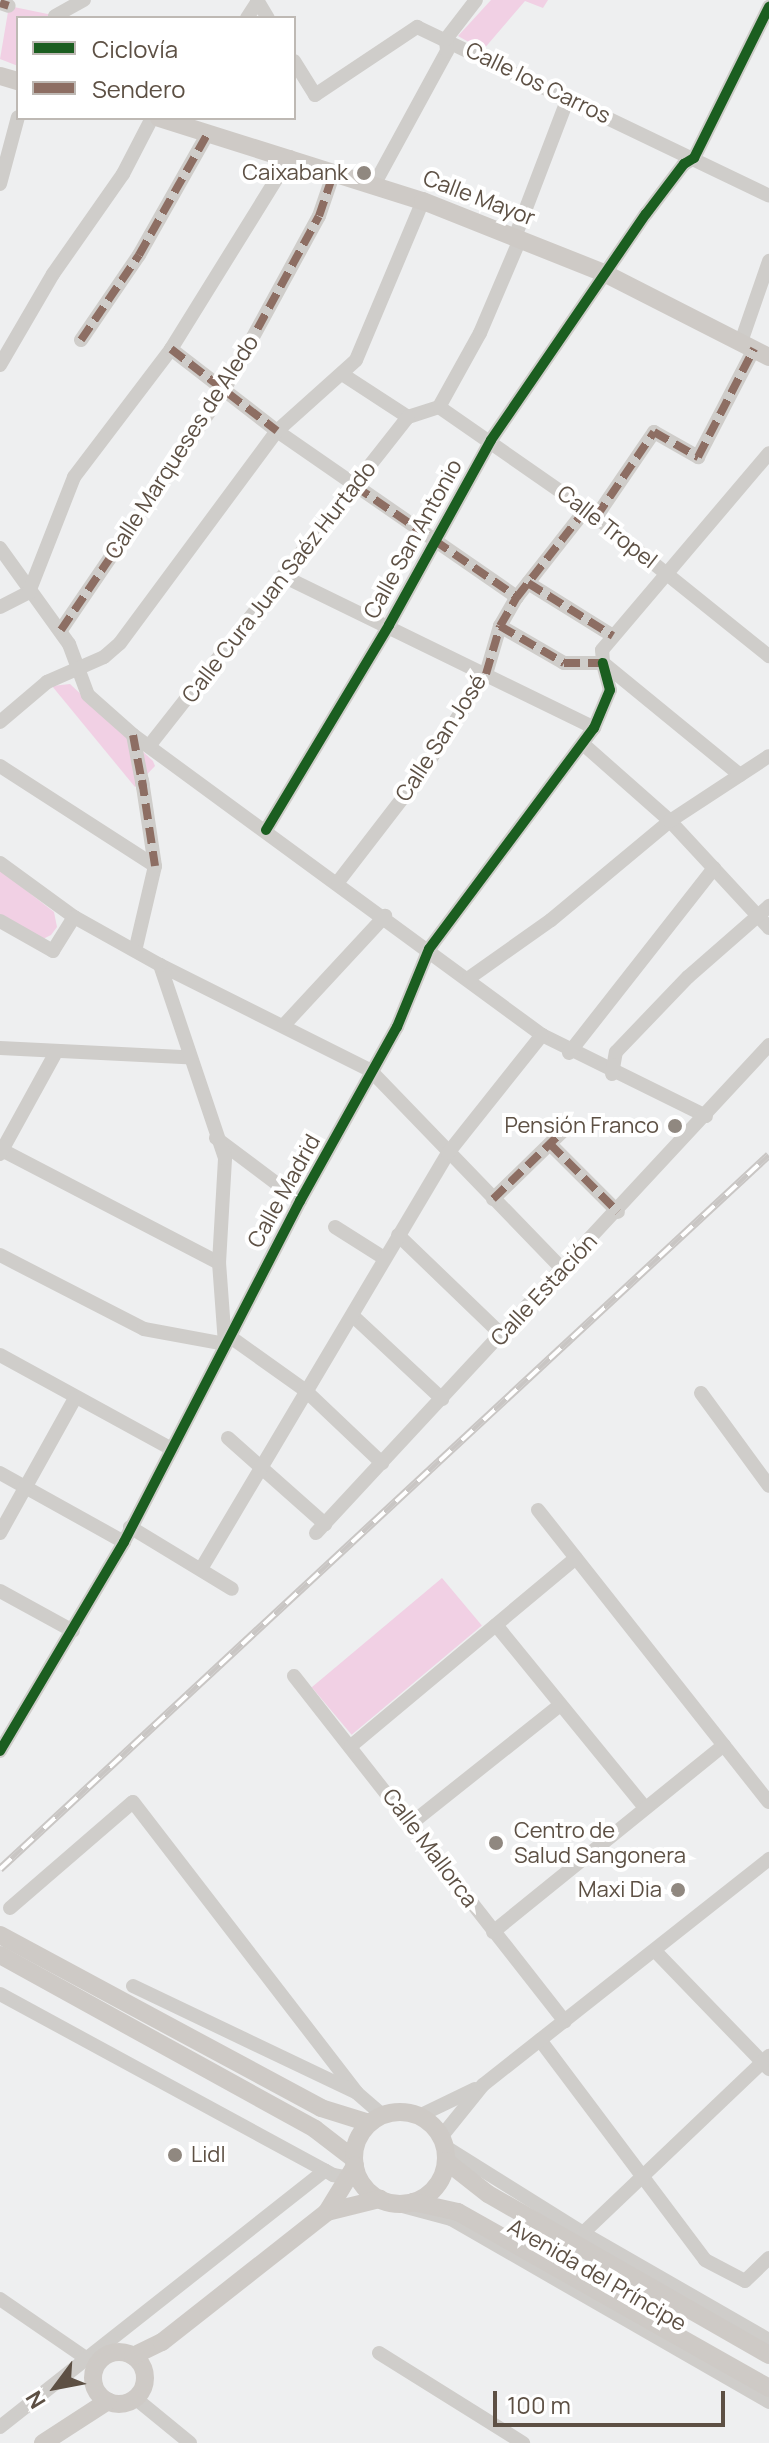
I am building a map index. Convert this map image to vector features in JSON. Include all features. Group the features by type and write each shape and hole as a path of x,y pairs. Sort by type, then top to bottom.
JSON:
{"main road":[{"name":"Calle Mayor","path":"183,121 208,133 423,201 517,238 606,274 755,349"},
{"path":"0,1935 64,1979 315,2129 353,2168 359,2179 396,2202"},
{"path":"0,1955 64,1979 321,2108 376,2119 419,2116 444,2148 436,2187 396,2202 327,2212"},
{"path":"138,2363 327,2212 353,2168 376,2119"},
{"name":"Avenida del Príncipe","path":"444,2148 488,2194 769,2355"},
{"name":"Avenida del Príncipe","path":"396,2202 458,2212 769,2388"},
{"path":"70,2421 91,2368 109,2354 138,2363"},
{"path":"43,2443 70,2421 108,2401 122,2404 135,2398 143,2385 138,2363"},
{"path":"91,2368 108,2401"}],"street":[{"path":"55,16 84,0"},
{"path":"374,185 447,51 446,39 476,0"},
{"name":"Calle San Antonio","path":"266,830 389,625 491,440 684,164 694,158 769,7"},
{"name":"Calle los Carros","path":"296,64 315,95 417,27 769,196"},
{"path":"342,374 408,417 439,407 480,333 568,98"},
{"path":"0,184 17,120"},
{"path":"0,365 53,274 123,174 151,120"},
{"path":"81,340 194,164 208,133"},
{"path":"0,607 29,592 74,477 171,349 290,157"},
{"name":"Calle Marqueses de Aledo","path":"61,630 223,392 319,216 334,172"},
{"path":"0,722 47,682 74,667 104,657 120,643 277,431 356,360 423,201"},
{"path":"755,349 769,261"},
{"path":"171,349 223,392 434,544 517,597"},
{"name":"Calle San José","path":"338,882 418,778 486,674 500,626 517,597 545,561 591,513 654,432 698,457 755,349"},
{"name":"Calle Tropel","path":"439,407 491,440 591,513 769,656"},
{"name":"Calle Cura Juan Saéz Hurtado","path":"149,746 408,417"},
{"path":"603,663 602,650 613,636 769,453"},
{"path":"0,548 29,592 61,630 88,695 133,735 569,1053 706,1116"},
{"path":"285,577 389,625 594,728"},
{"path":"528,583 613,636"},
{"path":"500,626 564,663 603,663 740,775"},
{"name":"Calle Madrid","path":"0,1751 124,1542 300,1201 370,1070 397,1027 429,949 594,728 610,690 603,663"},
{"path":"133,735 155,866 136,947"},
{"path":"583,744 763,910 769,928"},
{"path":"469,978 551,920 670,821 769,756"},
{"path":"0,766 155,866"},
{"path":"0,863 74,917 136,947 160,965 370,1070 563,1270"},
{"path":"569,1053 714,868"},
{"path":"612,1074 616,1052 688,977 763,910"},
{"path":"284,1025 385,916"},
{"path":"0,921 53,951 74,917"},
{"path":"160,965 187,1057 225,1158 219,1263 227,1340"},
{"path":"201,1569 448,1153 542,1035"},
{"name":"Calle Estación","path":"261,1468 321,1528 618,1212 769,1045"},
{"path":"0,1048 187,1057"},
{"path":"56,1052 1,1151 219,1263"},
{"path":"493,1199 562,1132"},
{"path":"216,1138 300,1201"},
{"path":"550,1144 618,1212"},
{"path":"335,1227 384,1258"},
{"path":"398,1235 502,1335"},
{"path":"0,1255 144,1329 227,1340 306,1391 382,1463"},
{"path":"353,1316 442,1399"},
{"path":"0,1355 172,1449"},
{"path":"701,1393 769,1486"},
{"path":"0,1533 75,1398"},
{"path":"228,1438 261,1468"},
{"path":"0,1473 124,1542"},
{"path":"538,1510 769,1802"},
{"path":"130,1527 232,1589"},
{"path":"351,1746 576,1558"},
{"path":"0,1591 73,1631"},
{"path":"496,1625 645,1808"},
{"name":"Calle Mallorca","path":"294,1676 413,1822 493,1932 565,2021"},
{"path":"413,1822 560,1705"},
{"path":"493,1932 724,1745"},
{"path":"10,1908 133,1802 376,2119"},
{"path":"419,2116 483,2085 656,1952 769,1859"},
{"path":"583,2233 767,2062 656,1952"},
{"path":"133,1986 357,2093"},
{"path":"0,1994 325,2170 353,2168"},
{"path":"540,2040 705,2260 745,2281 769,2258"},
{"path":"444,2148 483,2085"},
{"name":"Avenida del Príncipe","path":"444,2148 583,2233 769,2340"},
{"path":"0,2427 91,2368 325,2170"},
{"name":"Avenida del Príncipe","path":"396,2202 451,2219 769,2402"},
{"path":"0,2299 91,2368"},
{"path":"379,2353 523,2443"},
{"path":"135,2398 190,2443"}],"shaded area":[{"path":"491,0 548,0 543,8 525,1 483,50 458,36"},
{"path":"9,6 57,16 16,16 16,65 0,59"},
{"path":"70,684 153,761 155,766 135,787 52,686"},
{"path":"0,870 54,912 57,927 51,935 43,939 0,915"},
{"path":"442,1578 482,1625 352,1735 312,1687"}],"railway":[{"path":"0,1869 769,1155"}],"marked path":[{"path":"0,3 9,6"},
{"path":"81,340 139,255 208,133"},
{"path":"61,630 223,392 319,216 334,172"},
{"path":"171,349 277,431"},
{"path":"596,517 654,432 698,457 754,349"},
{"path":"355,486 517,597"},
{"path":"486,674 500,626 517,597 586,509"},
{"path":"528,583 613,636"},
{"path":"500,626 564,663 603,663"},
{"path":"133,735 143,788"},
{"path":"142,780 155,866"},
{"path":"493,1199 562,1132"},
{"path":"550,1144 618,1212"}],"cycle path":[{"path":"266,830 389,625 491,440 646,214 684,164 694,158 769,7"},
{"path":"0,1751 124,1542 300,1201 397,1027 429,949 594,728 610,690 603,663"}],"place":[{"name":"Caixabank","path":"364,173"},
{"name":"Pensión Franco","path":"675,1126"},
{"name":"Centro de Salud Sangonera","path":"496,1843"},
{"name":"Maxi Dia","path":"678,1890"},
{"name":"Lidl","path":"175,2155"}]}
